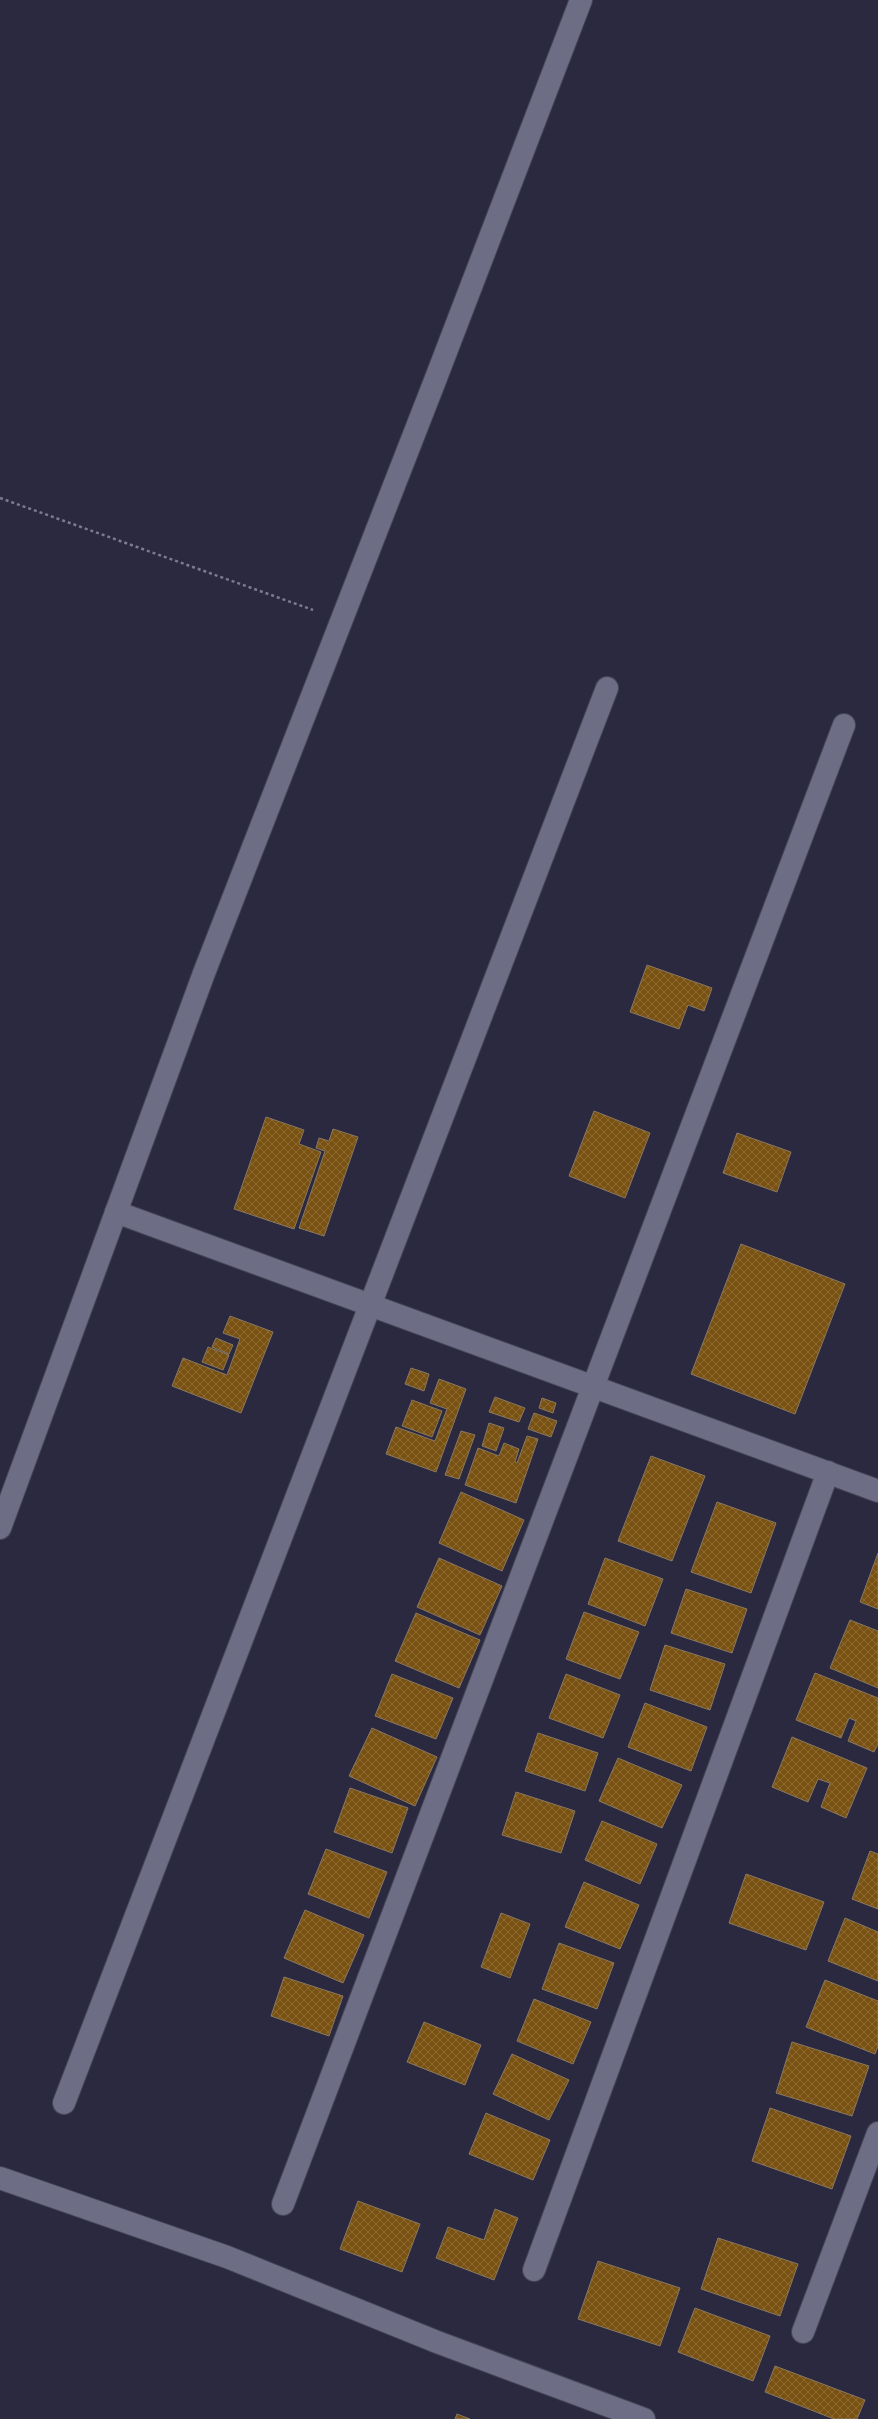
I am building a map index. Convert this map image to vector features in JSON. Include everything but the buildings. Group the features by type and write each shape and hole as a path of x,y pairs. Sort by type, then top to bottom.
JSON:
{"street":[{"path":"0,1528 206,966 342,620 580,0"},
{"path":"64,2103 607,688"},
{"path":"283,2204 844,726"},
{"path":"116,1212 878,1491"},
{"path":"534,2270 828,1472"},
{"path":"803,2332 878,2133"},
{"path":"0,2178 227,2257 437,2342 644,2419"}],"path":[{"path":"0,498 342,620"}]}
